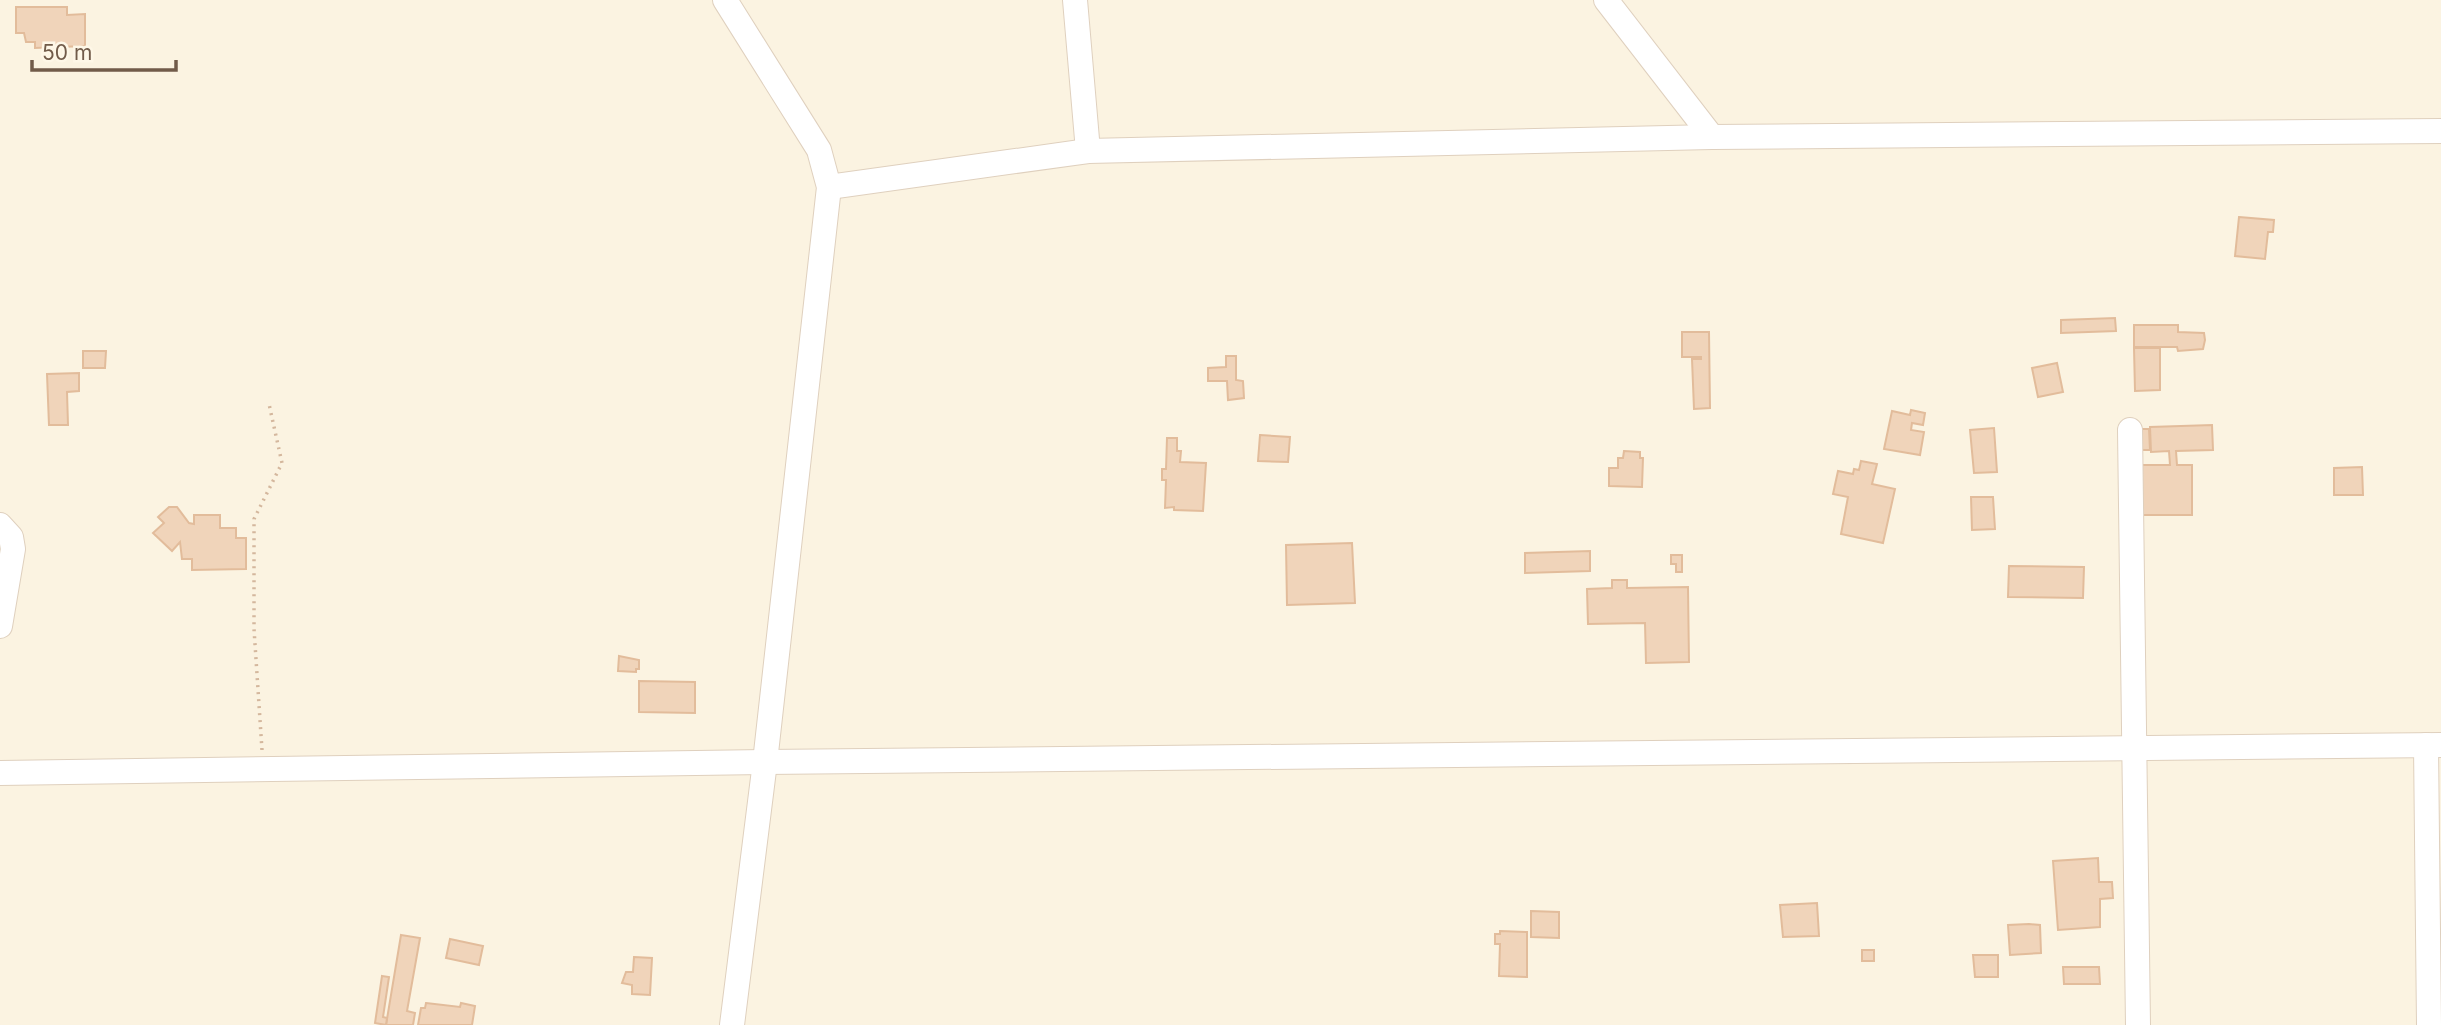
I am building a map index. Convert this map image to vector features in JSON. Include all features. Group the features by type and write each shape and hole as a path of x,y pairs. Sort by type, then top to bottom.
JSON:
{"street":[{"path":"725,0 819,150 829,187 765,762 732,1025"},
{"path":"1075,0 1088,151"},
{"path":"1606,0 1712,137"},
{"path":"829,187 1088,151 1712,137 2441,131"},
{"path":"2130,430 2138,1025"},
{"path":"0,525 11,537 13,549 0,625"},
{"path":"0,773 765,762 2434,745 2429,1025"}],"path":[{"path":"263,769 254,629 254,519 282,463 269,404"}],"building":[{"path":"16,7 67,7 67,15 85,14 85,46 35,48 35,42 26,42 24,33 16,33"},
{"path":"2239,217 2274,220 2273,232 2268,232 2265,259 2235,256"},
{"path":"2115,318 2116,331 2061,333 2061,320"},
{"path":"2134,325 2178,325 2178,332 2204,333 2203,349 2178,351 2177,347 2134,347"},
{"path":"1682,332 1709,332 1710,408 1694,409 1692,359 1701,357 1682,357"},
{"path":"2134,348 2160,348 2160,390 2135,391"},
{"path":"83,351 106,351 105,368 83,368"},
{"path":"1226,356 1236,356 1236,380 1243,381 1244,398 1228,400 1227,381 1208,381 1208,368 1226,367"},
{"path":"2057,363 2063,392 2038,397 2032,368"},
{"path":"79,373 79,391 67,392 68,425 49,425 47,374"},
{"path":"1911,410 1925,413 1923,425 1912,423 1911,430 1924,432 1920,455 1884,449 1892,411 1910,415"},
{"path":"2212,425 2213,450 2176,451 2177,465 2192,465 2192,515 2142,515 2142,465 2170,465 2169,451 2151,452 2150,427"},
{"path":"1994,428 1997,472 1974,473 1970,430"},
{"path":"2142,429 2149,429 2150,450 2139,450"},
{"path":"1260,435 1290,437 1288,462 1258,461"},
{"path":"1167,438 1177,438 1177,451 1181,451 1180,462 1206,463 1203,511 1165,508 1166,480 1162,480 1162,469 1166,469"},
{"path":"1624,451 1640,452 1640,458 1643,458 1642,487 1609,486 1609,468 1618,468 1618,458 1623,458"},
{"path":"1861,461 1877,464 1872,484 1895,489 1883,543 1841,534 1848,497 1833,494 1838,471 1853,474 1854,469 1859,470"},
{"path":"2362,467 2363,495 2334,495 2334,468"},
{"path":"1971,497 1993,497 1995,529 1972,530"},
{"path":"169,507 177,507 189,523 194,524 194,515 220,515 220,528 236,528 236,538 246,538 246,569 192,570 192,559 182,559 180,542 172,551 153,533 164,523 158,517"},
{"path":"1352,543 1355,603 1287,605 1286,545"},
{"path":"1590,551 1590,571 1525,573 1525,553"},
{"path":"1671,555 1682,555 1682,572 1676,572 1676,564 1671,564"},
{"path":"2009,566 2084,567 2083,598 2008,597"},
{"path":"1612,580 1627,580 1627,588 1688,587 1689,662 1646,663 1645,623 1588,624 1587,589 1612,588"},
{"path":"619,656 639,660 639,669 636,669 636,672 618,671"},
{"path":"639,681 695,682 695,713 639,712"},
{"path":"2098,858 2099,882 2112,882 2113,898 2100,899 2100,927 2058,930 2053,861"},
{"path":"1817,903 1819,936 1783,937 1780,905"},
{"path":"1531,911 1559,912 1559,938 1531,937"},
{"path":"2008,925 2040,925 2041,953 2010,955"},
{"path":"1500,931 1527,932 1527,977 1499,976 1500,944 1495,944 1495,934 1500,934"},
{"path":"401,935 420,938 407,1011 415,1013 413,1025 386,1025"},
{"path":"450,939 483,946 479,965 446,958"},
{"path":"1862,950 1874,950 1874,961 1862,961"},
{"path":"1973,955 1998,955 1998,977 1975,977"},
{"path":"634,957 652,958 650,995 632,994 632,985 622,983 626,972 633,972"},
{"path":"2063,967 2099,967 2100,984 2064,984"},
{"path":"382,976 389,977 383,1017 387,1018 386,1025 375,1023"},
{"path":"426,1003 460,1007 461,1003 475,1006 472,1025 418,1025 421,1008 425,1008"}]}
